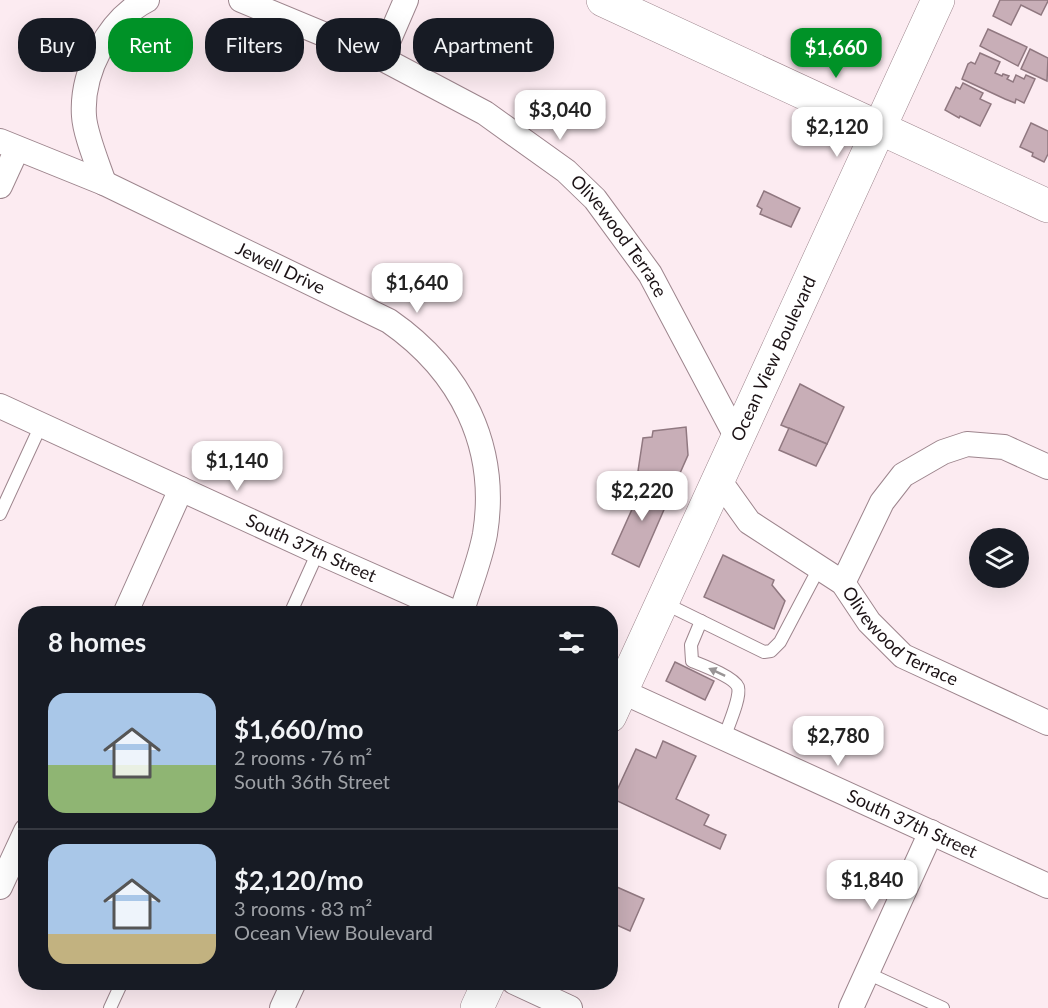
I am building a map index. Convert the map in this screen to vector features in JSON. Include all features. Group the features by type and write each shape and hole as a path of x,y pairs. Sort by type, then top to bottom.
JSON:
{"main road":[{"path":"603,0 1048,204"},
{"name":"Ocean View Boulevard","path":"618,690 663,602 938,0"},
{"path":"477,1008 485,990"}],"street":[{"path":"104,183 84,119 84,95 92,67 107,37 132,8 147,0"},
{"name":"Olivewood Terrace","path":"242,0 316,31"},
{"path":"398,18 406,0"},
{"name":"Olivewood Terrace","path":"401,69 485,113 566,171 596,199 650,274 737,438"},
{"path":"0,186 9,145"},
{"name":"Jewell Drive","path":"9,145 104,183 389,321 417,341 446,372 471,417 485,463 488,488 484,536 462,606"},
{"name":"South 37th Street","path":"0,406 441,606"},
{"path":"843,583 882,502 903,475 943,452 967,444 1004,447 1048,467"},
{"name":"Olivewood Terrace","path":"718,480 749,522 843,583 869,622 903,657 1048,723"},
{"path":"128,606 181,489"},
{"name":"South 37th Street","path":"618,699 724,738 1048,886"},
{"path":"850,1008 931,832"},
{"path":"0,887 18,848"},
{"path":"282,1008 290,990"},
{"path":"531,990 570,1008"}],"lane":[{"path":"0,514 41,425"},
{"path":"294,606 318,552"},
{"path":"663,602 764,652 771,651 780,642 819,568"},
{"path":"701,621 691,645 692,661 733,680 738,687 737,700 724,738"},
{"path":"867,973 943,1008"},
{"path":"110,1008 118,990"}],"building":[{"path":"1000,0 1048,1 1041,15 1021,5 1011,25 993,16"},
{"path":"988,29 1027,47 1018,66 980,46"},
{"path":"1030,49 1048,58 1047,81 1021,69"},
{"path":"980,53 1000,62 995,73 1009,76 1007,79 1013,82 1016,75 1024,79 1026,75 1035,79 1024,103 1016,99 1015,103 962,79 968,64 971,62 975,64"},
{"path":"963,83 983,93 980,99 991,104 980,126 945,110 956,87 960,89"},
{"path":"1031,123 1048,131 1048,154 1044,162 1032,156 1033,153 1020,147"},
{"path":"764,191 800,208 791,227 760,214 762,209 757,206"},
{"path":"800,384 844,407 827,444 781,425"},
{"path":"686,427 688,455 673,489 638,471 643,438 652,437 653,431"},
{"path":"789,428 827,444 816,466 779,450"},
{"path":"646,478 673,489 639,567 612,554"},
{"path":"723,555 774,580 772,585 785,601 774,629 704,597"},
{"path":"675,662 714,681 705,700 666,681"},
{"path":"663,741 696,756 676,799 709,815 704,825 726,835 720,849 618,801 618,788 636,749 656,758"},
{"path":"618,888 644,899 630,931 618,926"}]}
